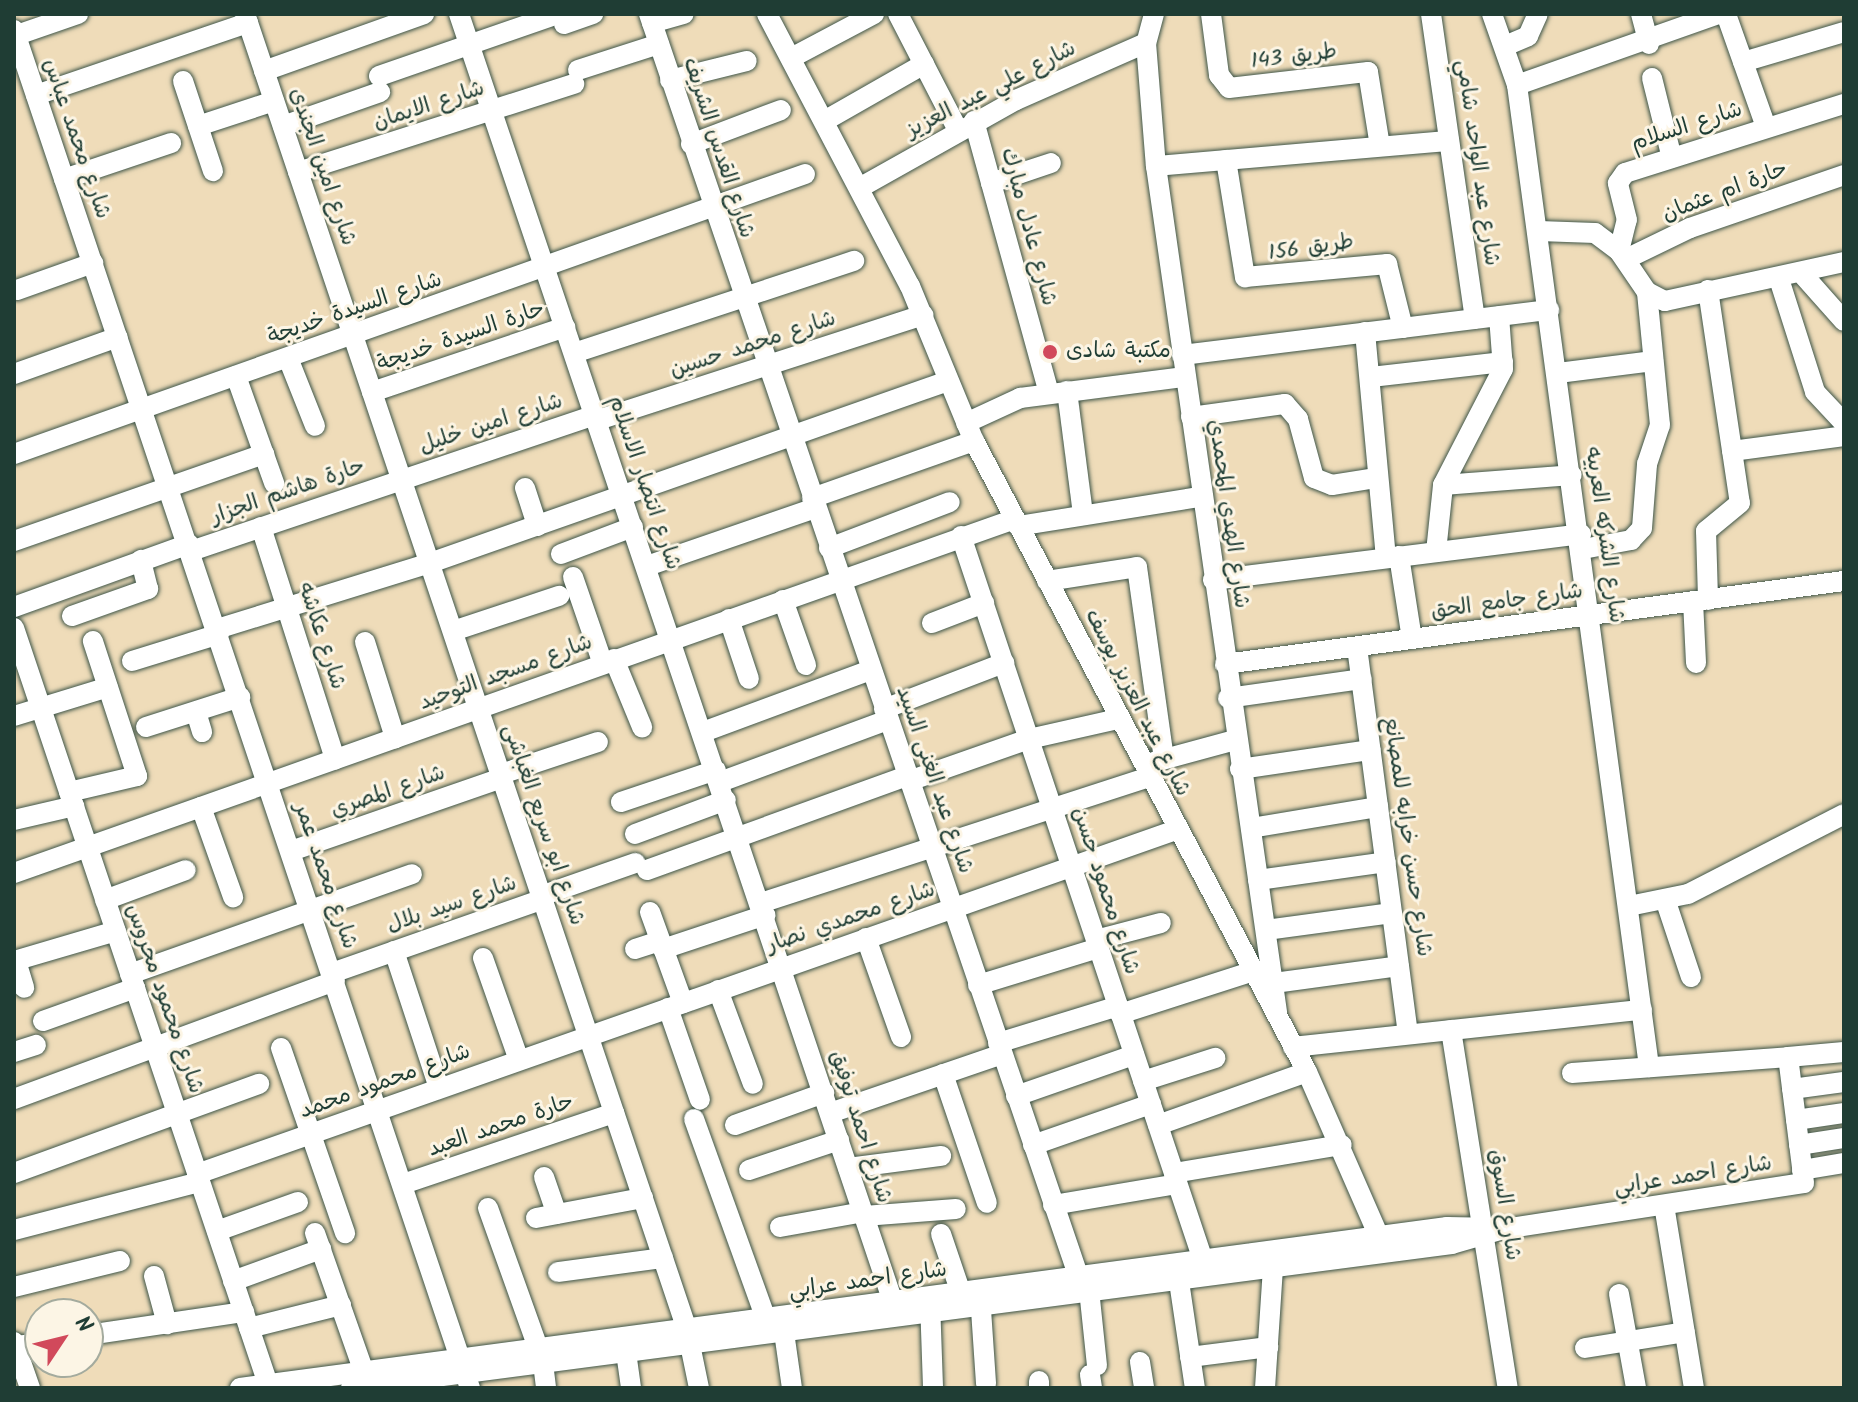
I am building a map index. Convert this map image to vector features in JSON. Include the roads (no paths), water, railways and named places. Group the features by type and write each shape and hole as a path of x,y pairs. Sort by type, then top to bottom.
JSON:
{"street":[{"path":"15,34 78,14"},
{"path":"264,71 424,14"},
{"name":"شارع انتصار الاسلام","path":"459,14 783,968"},
{"path":"283,126 470,44 559,19 593,14"},
{"path":"650,19 684,14"},
{"name":"شارع عبد العزيز يوسف","path":"767,14 861,187 923,315 970,432 1145,772 1307,1072 1342,1145 1379,1237"},
{"path":"791,58 874,14"},
{"name":"شارع عادل مبارك","path":"898,14 924,64 966,126 991,183 1058,392 1083,515"},
{"name":"شارع الهدي المحمدي","path":"1154,14 1146,43 1156,166 1228,698 1251,828 1278,1020"},
{"name":"طريق 143","path":"1211,14 1219,75 1229,88 1368,72 1380,146"},
{"name":"شارع عبد الواحد شامي","path":"1431,14 1475,319"},
{"name":"شارع الشركه العربيه","path":"1492,14 1517,85 1539,231 1649,1067"},
{"path":"1505,46 1528,36 1538,14"},
{"path":"1641,14 1649,44"},
{"path":"1517,85 1649,44 1719,14"},
{"path":"1726,14 1766,127"},
{"path":"36,95 250,18"},
{"name":"شارع امين الجندى","path":"250,18 264,71 353,335"},
{"name":"شارع القدس الشريف","path":"650,19 743,297"},
{"path":"1743,62 1844,32"},
{"name":"شارع محمد عباس","path":"15,34 144,409"},
{"name":"شارع علي عبد العزيز","path":"861,187 966,126 1146,43"},
{"name":"شارع الايمان","path":"298,172 492,110 659,44"},
{"path":"670,80 747,61"},
{"path":"826,120 924,64"},
{"path":"1652,78 1672,158"},
{"path":"183,81 213,171"},
{"path":"198,126 274,101"},
{"name":"شارع السلام","path":"1622,255 1627,220 1620,178 1672,158 1844,104"},
{"path":"691,144 781,110"},
{"path":"1156,166 1449,141"},
{"path":"64,179 171,143"},
{"name":"طريق 156","path":"1226,160 1245,277 1387,264 1395,274 1403,328"},
{"path":"991,183 1051,163"},
{"name":"شارع السيدة خديجة","path":"14,454 805,174"},
{"name":"حارة ام عثمان","path":"1622,255 1844,175"},
{"path":"1213,580 1436,552 1631,540 1642,528 1647,464 1660,425 1647,292 1622,255 1581,229 1539,231"},
{"path":"574,353 854,261"},
{"path":"1647,292 1665,301 1708,290 1780,282 1844,262"},
{"path":"17,290 93,263"},
{"path":"1804,276 1844,321"},
{"path":"1780,282 1834,407 1844,423"},
{"path":"1696,663 1706,531 1740,503 1708,290"},
{"name":"شارع عبد الغنى السيد","path":"743,297 1053,1205 1085,1282 1093,1376"},
{"path":"1182,355 1549,310"},
{"name":"شارع محمد حسين","path":"596,418 923,315"},
{"path":"1436,552 1443,485 1503,362 1499,316"},
{"name":"حارة السيدة خديجة","path":"372,392 565,327"},
{"path":"1365,332 1371,377 1376,478 1412,639"},
{"name":"شارع ابو سريع الغباشى","path":"353,335 689,1337 699,1388"},
{"path":"14,374 118,337"},
{"path":"288,358 315,426"},
{"path":"1558,373 1653,361"},
{"path":"1371,377 1503,362"},
{"path":"236,376 274,483"},
{"path":"647,566 814,503 1058,392 1185,377"},
{"path":"132,661 430,563 948,381"},
{"path":"1191,417 1285,404 1298,419 1314,478 1332,485 1376,478"},
{"name":"شارع محمد عمر","path":"144,409 466,1373"},
{"name":"شارع امين خليل","path":"401,479 596,418"},
{"path":"1732,451 1844,436"},
{"path":"14,541 264,454"},
{"path":"1443,485 1572,475"},
{"name":"حارة هاشم الجزار","path":"14,607 141,560 261,527 401,479"},
{"path":"525,488 537,526"},
{"name":"شارع مسجد التوحيد","path":"14,873 961,536 1017,523 1200,497"},
{"path":"829,548 950,502"},
{"name":"شارع عكاشه","path":"261,527 335,759"},
{"path":"561,554 633,527"},
{"name":"شارع محمود حسن","path":"961,536 1203,1260"},
{"path":"72,616 148,589 141,560"},
{"path":"1047,581 1137,567 1164,759"},
{"path":"573,577 608,662 642,727"},
{"name":"شارع جامع الحق","path":"1225,664 1844,581"},
{"path":"453,631 559,596"},
{"path":"783,600 806,665"},
{"path":"932,623 984,603"},
{"path":"729,619 749,679"},
{"name":"شارع محمود محروس","path":"15,632 268,1384"},
{"path":"14,820 137,776 93,641"},
{"path":"365,642 395,738"},
{"name":"شارع حسن خرابه للمصانع","path":"1357,647 1408,1034"},
{"path":"635,834 720,784 1004,663"},
{"path":"703,732 871,670"},
{"path":"1228,698 1362,679"},
{"path":"14,716 108,687"},
{"path":"146,727 240,697"},
{"path":"196,712 202,732"},
{"name":"شارع سيد بلال","path":"14,1099 394,951 542,898 739,839 908,778 1029,739 1118,719"},
{"path":"635,949 662,945 930,843 1145,772 1164,759 1235,740"},
{"name":"شارع المصري","path":"291,851 598,742"},
{"path":"1240,769 1371,750"},
{"path":"621,802 720,784"},
{"path":"201,807 233,897"},
{"path":"1251,828 1378,807"},
{"path":"1629,906 1666,902 1844,814"},
{"name":"شارع محمدي نصار","path":"589,1036 1176,830"},
{"path":"1258,880 1386,862"},
{"path":"105,900 186,870"},
{"path":"43,1021 133,981 412,874"},
{"path":"1666,902 1691,977"},
{"path":"650,912 662,945 697,1110 766,1319"},
{"path":"1266,930 1392,913"},
{"path":"978,985 1161,923"},
{"path":"24,988 15,961 116,931"},
{"path":"866,938 901,1037"},
{"path":"394,951 439,1088"},
{"path":"483,958 519,1060"},
{"path":"1274,983 1399,966"},
{"name":"شارع احمد توفيق","path":"783,968 893,1302"},
{"path":"830,1113 943,1074 1000,1049 1251,972"},
{"path":"718,990 753,1084"},
{"path":"1293,1047 1642,1010"},
{"name":"شارع السوق","path":"1451,1030 1490,1230 1508,1388"},
{"name":"شارع محمود محمد","path":"14,1230 199,1178 311,1134 589,1036"},
{"path":"14,1052 36,1045"},
{"path":"281,1048 345,1233"},
{"path":"1572,1073 1844,1052"},
{"path":"1016,1096 1134,1055"},
{"name":"شارع احمد عرابي","path":"351,1388 403,1384 466,1373 540,1355 689,1337 784,1332 974,1297 1085,1282 1178,1273 1273,1269 1490,1230 1664,1205 1803,1176 1788,1057"},
{"path":"1143,1081 1215,1058"},
{"path":"1158,1125 1307,1072"},
{"path":"943,1074 987,1203"},
{"path":"1792,1089 1844,1082"},
{"path":"14,1173 259,1084"},
{"path":"735,1125 824,1093"},
{"path":"1033,1145 1151,1104"},
{"name":"حارة محمد العبد","path":"403,1184 614,1113"},
{"path":"1796,1120 1844,1113"},
{"path":"1799,1145 1844,1138"},
{"path":"749,1170 839,1140"},
{"path":"1053,1205 1342,1145"},
{"path":"848,1168 941,1156"},
{"path":"1803,1176 1844,1163"},
{"path":"1803,1176 1844,1177"},
{"path":"544,1177 557,1214"},
{"path":"536,1218 643,1198"},
{"path":"217,1231 298,1202"},
{"path":"1664,1205 1694,1388"},
{"path":"488,1208 540,1355 546,1388"},
{"path":"780,1227 864,1214 956,1209"},
{"name":"شارع احمد عرابي","path":"1178,1273 1203,1260 1379,1237 1490,1230"},
{"path":"941,1234 974,1297 986,1384"},
{"path":"233,1281 318,1241 364,1372"},
{"path":"558,1272 663,1258"},
{"path":"14,1287 120,1261"},
{"path":"1265,1388 1273,1269"},
{"path":"1178,1273 1195,1388"},
{"path":"154,1276 167,1324"},
{"path":"1619,1294 1636,1388"},
{"name":"شارع احمد عرابي","path":"540,1355 626,1352 766,1319 893,1302 930,1305"},
{"path":"104,1333 167,1324 246,1320 341,1305"},
{"path":"930,1305 933,1388"},
{"path":"784,1332 792,1388"},
{"path":"1585,1348 1685,1332"},
{"path":"15,1344 30,1388"},
{"path":"1190,1357 1268,1347"},
{"path":"626,1352 631,1388"},
{"path":"1140,1362 1144,1388"},
{"name":"شارع احمد عرابي","path":"240,1388 364,1372 466,1373"}],"place":[{"name":"مكتبة شادى","path":"1050,352"}]}
